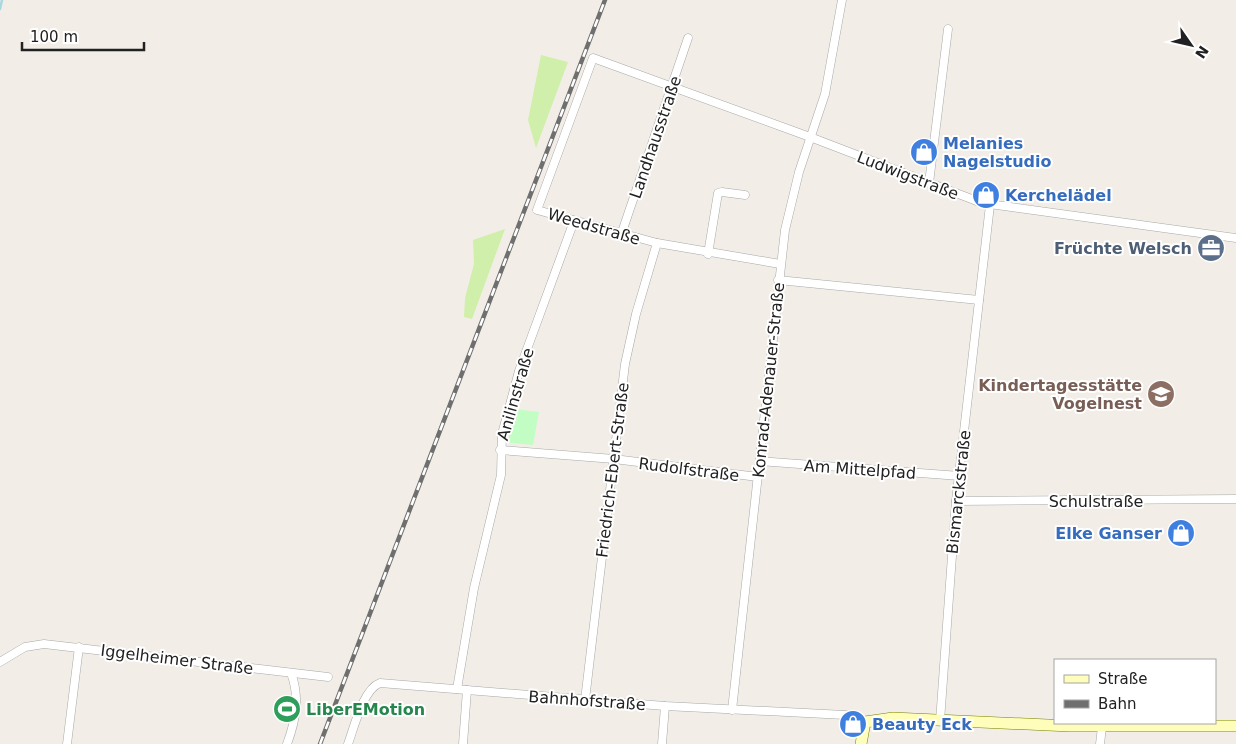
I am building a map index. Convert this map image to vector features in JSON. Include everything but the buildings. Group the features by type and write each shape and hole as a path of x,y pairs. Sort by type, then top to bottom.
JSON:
{"street":[{"name":"Konrad-Adenauer-Straße","path":"732,710 780,264 792,196 825,94 842,0"},
{"path":"929,183 948,29"},
{"name":"Landhausstraße","path":"621,235 688,38"},
{"name":"Ludwigstraße","path":"593,58 990,205 1236,238"},
{"name":"Weedstraße","path":"593,58 537,210 657,244 708,254 780,264"},
{"path":"708,254 718,194 722,192 745,195"},
{"name":"Bismarckstraße","path":"940,720 956,501 990,205"},
{"name":"Anilinstraße","path":"457,689 474,588 501,476 500,450 502,434 519,372 574,221"},
{"name":"Friedrich-Ebert-Straße","path":"585,700 625,364 636,314 657,244"},
{"path":"778,280 979,300"},
{"name":"Rudolfstraße","path":"500,450 614,460 758,477"},
{"name":"Am Mittelpfad","path":"760,461 960,476"},
{"name":"Schulstraße","path":"956,501 1236,499"},
{"name":"Iggelheimer Straße","path":"0,662 26,647 44,644 328,677"},
{"path":"67,744 79,647"},
{"path":"287,744 296,708 296,693 291,673"},
{"name":"Bahnhofstraße","path":"348,744 365,698 375,685 387,683 665,706 844,715 858,718 865,722"},
{"path":"463,744 468,690"},
{"path":"662,744 665,706"},
{"path":"861,744 865,722 893,718 1102,727 1236,726"},
{"path":"1100,744 1102,727"}],"green space":[{"path":"541,55 568,62 536,148 528,120"},
{"path":"505,229 472,319 464,317 465,298 474,264 473,240"},
{"path":"515,409 539,412 533,445 511,443 508,441"}],"waterway":[{"path":"0,9 2,0"}],"railway":[{"path":"320,744 605,0"}],"place":[{"name":"Melanies Nagelstudio","path":"924,152"},
{"name":"Kerchelädel","path":"986,195"},
{"name":"Früchte Welsch","path":"1211,248"},
{"name":"Kindertagesstätte Vogelnest","path":"1161,394"},
{"name":"Elke Ganser","path":"1181,533"},
{"name":"LiberEMotion","path":"287,709"},
{"name":"Beauty Eck","path":"853,724"}]}
